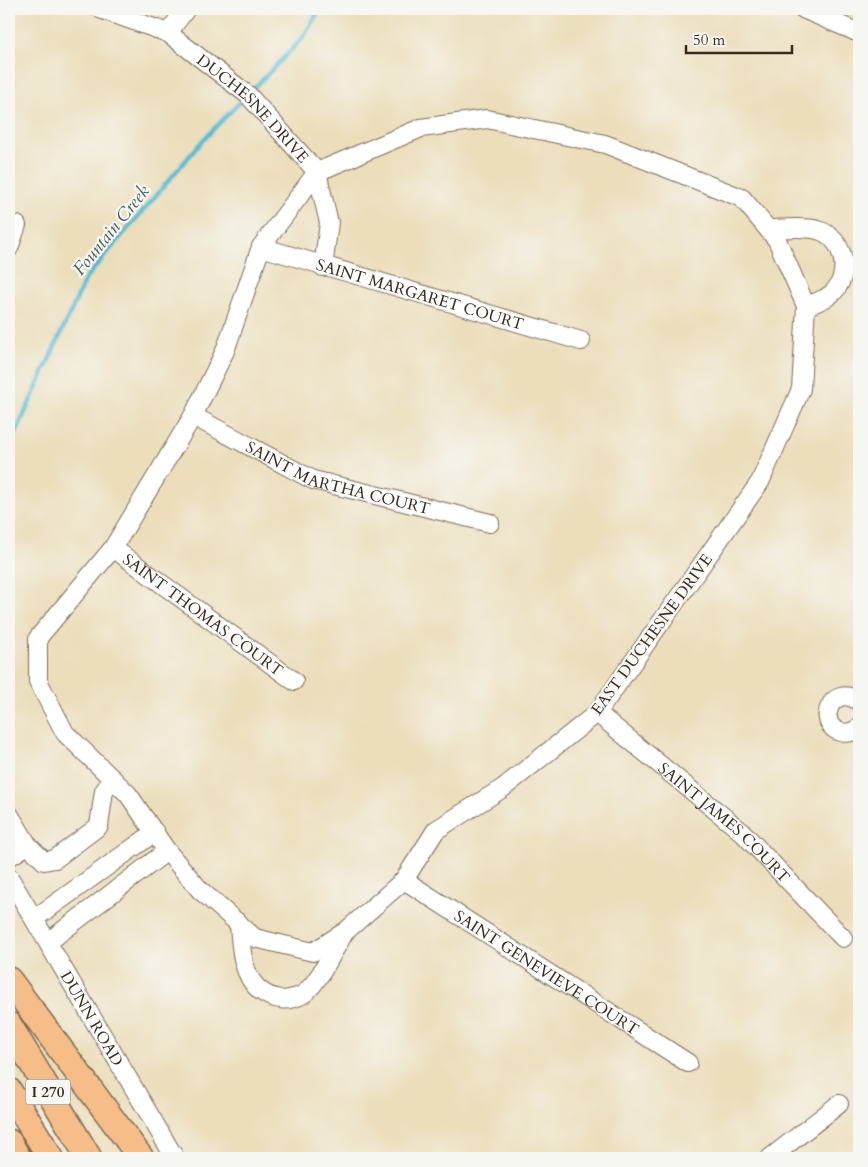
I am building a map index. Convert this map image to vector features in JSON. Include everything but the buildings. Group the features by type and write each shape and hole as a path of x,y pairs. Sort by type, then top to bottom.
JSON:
{"highway":[{"path":"9,980 141,1158"},
{"name":"I 270","path":"9,1025 89,1158"},
{"name":"I 270","path":"9,1090 51,1158"},
{"path":"9,1142 18,1158"}],"street":[{"name":"DUCHESNE DRIVE","path":"100,9 168,33 248,96 318,172 329,223 323,267"},
{"path":"168,33 186,9"},
{"path":"802,9 859,33"},
{"path":"346,931 312,952 256,938 200,890 167,851 128,794 65,733 38,681 38,638 113,548 194,416 225,350 261,247 318,172 421,128 487,118 605,144 742,198 777,240 806,306 831,294 843,279 844,266 839,246 831,236 817,230 768,229"},
{"path":"9,248 17,224"},
{"name":"SAINT MARGARET COURT","path":"261,247 323,267 581,341"},
{"name":"EAST DUCHESNE DRIVE","path":"346,931 404,880 436,830 503,788 597,713 760,482 801,390 806,306"},
{"name":"SAINT MARTHA COURT","path":"194,416 313,480 490,523"},
{"name":"SAINT THOMAS COURT","path":"113,548 294,681"},
{"path":"859,702 854,698 841,696 831,703 827,714 831,726 841,732 853,732 859,727"},
{"name":"SAINT JAMES COURT","path":"597,713 742,832 842,938"},
{"path":"9,814 28,845 44,862 56,859 99,826 104,791 113,779"},
{"path":"34,919 154,832"},
{"path":"9,857 28,845"},
{"path":"48,942 167,851"},
{"name":"DUNN ROAD","path":"9,878 175,1158"},
{"name":"SAINT GENEVIEVE COURT","path":"404,880 688,1064"},
{"path":"239,923 241,955 252,984 266,997 284,1000 304,994 346,931"},
{"path":"770,1158 839,1104"}],"waterway":[{"name":"Fountain Creek","path":"255,87 302,39 320,9"},
{"name":"Fountain Creek","path":"9,448 86,278 203,140 239,103"}]}
